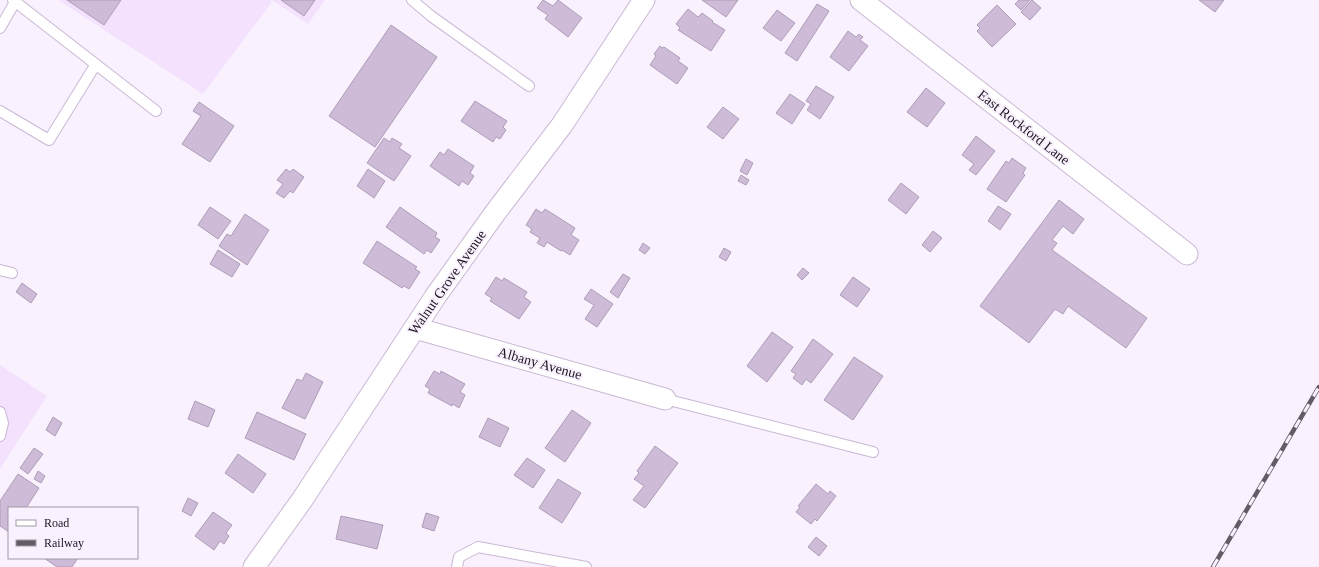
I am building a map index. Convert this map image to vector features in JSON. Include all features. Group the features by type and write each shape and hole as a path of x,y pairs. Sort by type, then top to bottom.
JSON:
{"street":[{"name":"Walnut Grove Avenue","path":"254,567 302,500 435,297 495,213 562,125 644,0"},
{"name":"East Rockford Lane","path":"861,0 1187,254"},
{"name":"Albany Avenue","path":"416,328 665,399"}],"lane":[{"path":"412,0 431,16 529,86"},
{"path":"0,28 14,1 156,111"},
{"path":"0,110 49,140 96,64"},
{"path":"0,270 12,273"},
{"path":"665,399 873,452"},
{"path":"0,412 3,423 0,436"},
{"path":"457,567 459,557 478,548 586,567"}],"shaded area":[{"path":"58,0 270,0 272,2 203,94"},
{"path":"272,0 325,0 308,24"},
{"path":"0,365 47,396 0,469"}],"building":[{"path":"67,0 121,0 104,25"},
{"path":"281,0 315,0 304,16"},
{"path":"543,0 553,6 558,0 582,18 568,37 545,19 548,15 537,8"},
{"path":"702,0 738,0 726,17"},
{"path":"1019,0 1030,0 1021,10 1015,4"},
{"path":"1032,0 1041,8 1030,20 1021,12"},
{"path":"1199,0 1224,0 1215,12"},
{"path":"817,4 829,11 797,61 785,53"},
{"path":"997,5 1016,24 992,47 977,31 980,28 977,25"},
{"path":"688,9 698,17 702,13 713,21 712,22 725,30 711,51 678,30 680,28 676,24"},
{"path":"777,10 795,23 781,41 763,28"},
{"path":"391,25 437,57 375,147 329,116"},
{"path":"848,31 856,37 859,34 863,37 860,40 868,46 849,71 830,57"},
{"path":"660,46 662,48 664,47 680,58 678,61 688,68 677,84 650,65 656,56 654,54"},
{"path":"816,86 834,97 820,119 807,110 811,104 806,101"},
{"path":"926,88 945,103 927,127 907,112"},
{"path":"790,94 805,104 792,124 776,113"},
{"path":"475,101 507,121 503,127 506,130 500,139 496,137 493,142 461,121"},
{"path":"199,102 234,126 210,162 182,144 201,116 193,111"},
{"path":"723,107 739,119 723,139 707,127"},
{"path":"976,136 995,151 976,175 969,170 974,164 962,155"},
{"path":"384,138 390,142 392,138 402,144 399,148 411,156 394,181 367,163"},
{"path":"448,149 474,166 470,173 474,176 468,185 462,181 459,186 430,166 440,152 444,155"},
{"path":"1012,158 1026,168 1023,173 1025,175 1006,202 987,189 1006,161 1009,163"},
{"path":"746,159 753,163 747,175 740,171"},
{"path":"286,169 290,172 293,169 304,177 293,193 290,191 284,198 276,193 283,184 277,180"},
{"path":"368,169 385,181 374,198 357,186"},
{"path":"741,175 749,180 746,185 738,181"},
{"path":"901,183 919,197 906,214 888,200"},
{"path":"1059,200 1084,219 1073,234 1063,226 1052,240 1057,243 1052,250 1147,318 1126,348 1068,306 1063,314 1055,309 1029,343 980,306"},
{"path":"998,206 1011,214 1000,230 988,221"},
{"path":"210,207 231,221 218,239 198,225"},
{"path":"400,207 437,233 435,237 440,240 431,253 427,250 424,254 386,227"},
{"path":"536,209 542,213 545,209 575,228 571,235 579,240 570,255 547,242 544,247 537,243 540,238 530,232 532,229 526,225"},
{"path":"245,214 269,230 247,265 219,246 227,234 231,236"},
{"path":"933,231 942,238 930,252 922,245"},
{"path":"377,241 417,267 415,269 420,272 409,289 404,286 402,288 363,263"},
{"path":"643,243 650,248 645,254 639,250"},
{"path":"724,248 731,252 726,261 719,257"},
{"path":"218,250 240,264 232,277 210,264"},
{"path":"803,268 809,273 802,280 797,275"},
{"path":"623,274 630,278 618,298 610,292"},
{"path":"496,277 502,281 504,278 527,292 524,297 531,302 519,319 490,301 492,298 485,294"},
{"path":"853,277 870,289 857,307 840,295"},
{"path":"22,283 37,294 31,303 16,292"},
{"path":"591,289 613,304 597,327 585,319 594,305 584,299"},
{"path":"772,332 793,347 767,382 747,366"},
{"path":"813,339 833,354 811,383 806,379 802,385 793,378 796,374 791,371"},
{"path":"854,357 883,376 853,420 824,400"},
{"path":"434,371 440,374 441,371 465,384 460,392 465,395 459,408 453,404 452,406 428,393 430,389 425,386"},
{"path":"306,373 323,382 305,419 282,408 297,379 302,381"},
{"path":"195,401 215,410 208,427 188,419"},
{"path":"572,410 591,423 565,462 545,448"},
{"path":"257,412 306,434 294,460 245,438"},
{"path":"53,417 62,423 55,436 46,430"},
{"path":"488,418 509,428 500,447 479,437"},
{"path":"655,446 678,463 645,508 633,500 644,486 634,479 639,473 637,471"},
{"path":"34,448 43,454 28,474 20,468"},
{"path":"238,454 266,474 253,493 225,473"},
{"path":"527,458 545,470 533,488 514,475"},
{"path":"38,471 45,476 41,483 34,479"},
{"path":"18,474 39,488 27,507 8,507 8,531 0,526 0,501"},
{"path":"558,479 581,493 562,523 539,508"},
{"path":"816,484 828,494 830,491 836,496 817,521 815,519 811,524 796,512 800,507 798,506"},
{"path":"188,498 198,503 191,516 182,511"},
{"path":"213,512 232,525 226,533 229,536 224,544 220,541 214,550 195,536"},
{"path":"426,513 439,517 434,531 422,527"},
{"path":"341,516 383,525 377,549 336,539"},
{"path":"816,537 827,546 819,556 808,547"},
{"path":"45,559 77,559 72,567 57,567"}],"railway":[{"path":"1213,567 1319,387"}]}
